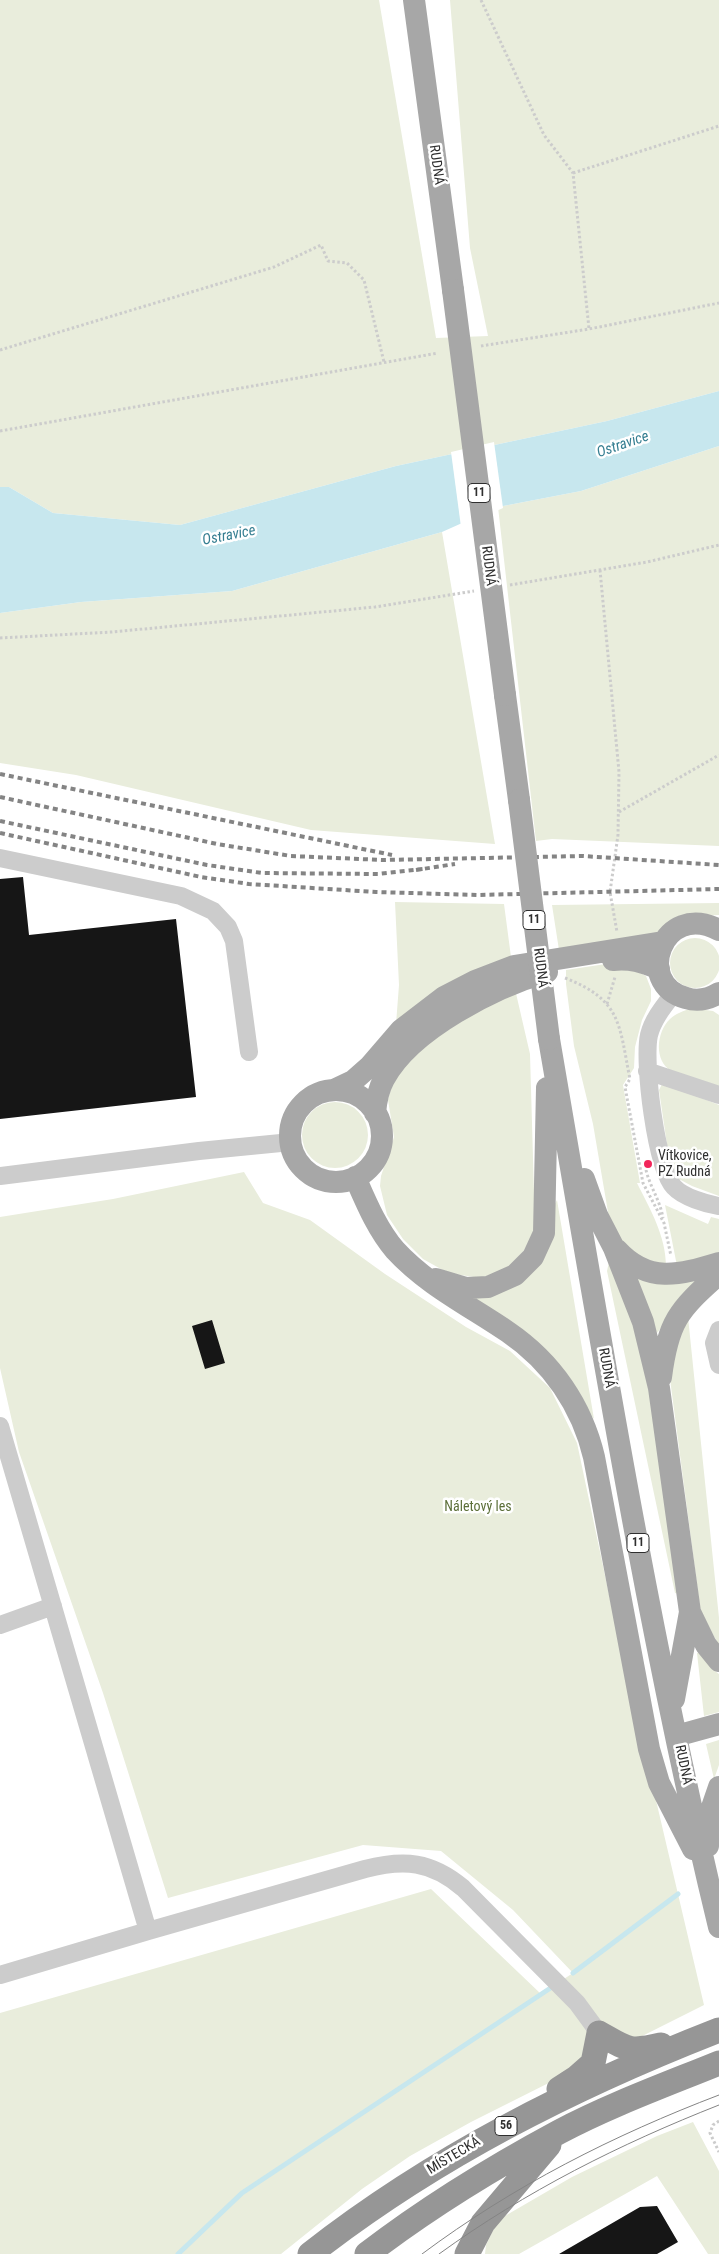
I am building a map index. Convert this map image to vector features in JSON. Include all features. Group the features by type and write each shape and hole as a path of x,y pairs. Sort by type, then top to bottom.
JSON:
{"highway":[{"path":"456,2154 576,2078 593,2063 599,2033 628,2050 638,2051 718,2030"},
{"name":"MÍSTECKÁ","path":"310,2254 389,2196 456,2154 524,2116 718,2030"},
{"name":"56","path":"367,2254 417,2218 487,2173 560,2132 647,2092 719,2063"},
{"path":"467,2254 482,2223 560,2132"}],"main road":[{"name":"RUDNÁ","path":"414,0 549,1039 625,1478 676,1736 719,1928"},
{"path":"719,930 700,923 689,924 674,930 663,942 658,960 662,978 674,993 681,997 698,1000 719,993"},
{"path":"659,969 620,954 514,966 475,981 444,997 401,1030 370,1066 353,1081 334,1090 321,1092 303,1104 293,1121 291,1142 300,1163 317,1177 340,1181 355,1177 370,1166 380,1150 382,1131 376,1112 377,1097 384,1079 408,1050 429,1032 483,996 546,972 591,962 620,954 663,942"},
{"path":"423,1274 466,1288 488,1287 515,1275 533,1257 544,1233 549,1039"},
{"path":"334,1090 358,1095 376,1112"},
{"path":"562,1111 597,1215 614,1248 643,1322 659,1388 690,1612 706,1645 719,1661"},
{"path":"355,1177 382,1232 396,1251 446,1293 509,1332 539,1357 564,1386 580,1416 594,1457 649,1749 659,1783 707,1876"},
{"path":"614,1248 628,1262 643,1271 672,1273 719,1263"},
{"path":"659,1388 667,1337 675,1320 688,1301 719,1274"},
{"path":"672,1712 690,1612"},
{"path":"676,1736 719,1724"},
{"path":"707,1876 709,1816 719,1787"}],"street":[{"path":"0,858 181,896 213,912 228,927 234,941 249,1052"},
{"path":"674,993 652,1027 648,1040 647,1071 661,1163 668,1180 682,1194 719,1206"},
{"path":"647,1071 719,1095"},
{"path":"0,1176 199,1151 291,1142"},
{"path":"719,1330 714,1343 719,1365"},
{"path":"0,1426 148,1931"},
{"path":"0,1625 53,1606"},
{"path":"0,1975 381,1865 406,1863 422,1865 446,1876 463,1888 577,2003 599,2033"}],"path":[{"path":"481,0 544,135 573,173 589,329"},
{"path":"573,173 719,126"},
{"path":"0,350 274,267 321,245 328,261 347,263 364,280 384,362"},
{"path":"481,346 589,329 719,303"},
{"path":"0,431 438,353"},
{"path":"502,586 647,562 719,544"},
{"path":"600,570 620,772 618,834 610,892 620,954 608,1004"},
{"path":"0,638 112,632 375,607 482,589"},
{"path":"618,812 719,755"},
{"path":"546,972 590,989 608,1004 619,1025 630,1079 625,1087 643,1183 664,1223"},
{"path":"654,1192 661,1204 672,1259 672,1273"},
{"path":"719,2121 713,2125 710,2133 719,2152"}],"green space":[{"path":"0,0 379,0 436,338 488,336 470,248 450,0 719,0 719,391 607,421 396,466 180,525 53,513 9,487 0,487"},
{"path":"719,446 719,846 552,839 536,841 498,507 581,491"},
{"path":"442,532 495,844 311,830 76,775 0,763 0,613 81,602 232,591"},
{"path":"395,902 504,904 511,957 396,1024 399,985"},
{"path":"719,903 719,915 676,920 661,929 654,936 559,950 552,905"},
{"path":"695,938 705,940 713,945 718,953 720,963 718,973 713,981 705,986 695,988 685,986 677,981 672,973 670,963 672,953 677,945 685,940"},
{"path":"619,962 646,976 651,989 651,1001 642,1020 635,1047 634,1068 623,1085 640,1183 637,1183 660,1233 666,1266 630,1255 609,1218 593,1124 574,1046 566,970"},
{"path":"515,989 530,1054 535,1227 532,1242 506,1270 480,1278 448,1273 423,1259 403,1239 387,1215 380,1186 381,1176 394,1137 388,1100 393,1080 429,1040"},
{"path":"691,1008 713,1011 719,1015 719,1088 676,1074 665,1066 661,1060 659,1045 662,1031 666,1024 675,1015"},
{"path":"662,1084 719,1105 719,1196 677,1178 669,1158 659,1090"},
{"path":"335,1102 348,1104 358,1112 366,1122 368,1135 366,1148 358,1158 348,1166 335,1168 322,1166 312,1158 304,1148 302,1135 304,1122 312,1112 322,1104"},
{"name":"Náletový les","path":"244,1172 263,1203 310,1220 385,1274 466,1327 510,1351 550,1388 577,1443 621,1651 704,2005 471,2122 410,2156 362,2189 281,2254 0,2254 0,2013 431,1889 541,1994 573,1973 513,1910 441,1851 363,1845 168,1898 103,1693 19,1452 0,1368 0,1217 113,1199"},
{"path":"557,1200 594,1419 577,1397 464,1297 513,1286"},
{"path":"665,1205 708,1224 711,1217 719,1219 719,1252 701,1262 677,1266"},
{"path":"609,1262 643,1350 679,1594 675,1593 607,1271"},
{"path":"634,1275 703,1277 657,1333"},
{"path":"688,1317 719,1618 719,1645 701,1615 670,1379 679,1328"},
{"path":"697,1653 701,1653 711,1668 719,1674 719,1712 704,1716"},
{"path":"719,1740 719,1765 714,1779 706,1744"},
{"path":"693,2122 719,2171 719,2254 708,2254 657,2176 519,2254 485,2254 486,2245 498,2220 572,2177 657,2136"}],"water":[{"name":"Ostravice","path":"719,391 719,446 581,491 498,507 442,532 232,591 81,602 0,613 0,487 9,487 53,513 180,525 396,466 607,421"}],"pier":[{"path":"494,442 503,508 461,527 451,452"}],"building":[{"path":"23,877 29,935 176,919 196,1097 0,1119 0,879"},
{"path":"212,1320 225,1363 205,1369 192,1326"},
{"path":"657,2206 678,2242 657,2254 559,2254 640,2207"}],"waterway":[{"path":"573,1973 678,1894"},
{"path":"178,2254 242,2193 555,1985"}],"tram line":[{"path":"422,2254 492,2206 565,2164 641,2127 719,2095"},
{"path":"439,2254 472,2231 574,2170 646,2136 719,2105"}],"railway":[{"path":"0,774 392,855"},
{"path":"0,797 217,844 291,856 383,860 583,856 719,865"},
{"path":"0,821 207,865 262,873 378,874 423,869"},
{"path":"0,833 201,877 249,884 376,892 478,895 719,889"},
{"path":"416,870 455,864"}],"place":[{"name":"Vítkovice, PZ Rudná","path":"648,1164"}]}
